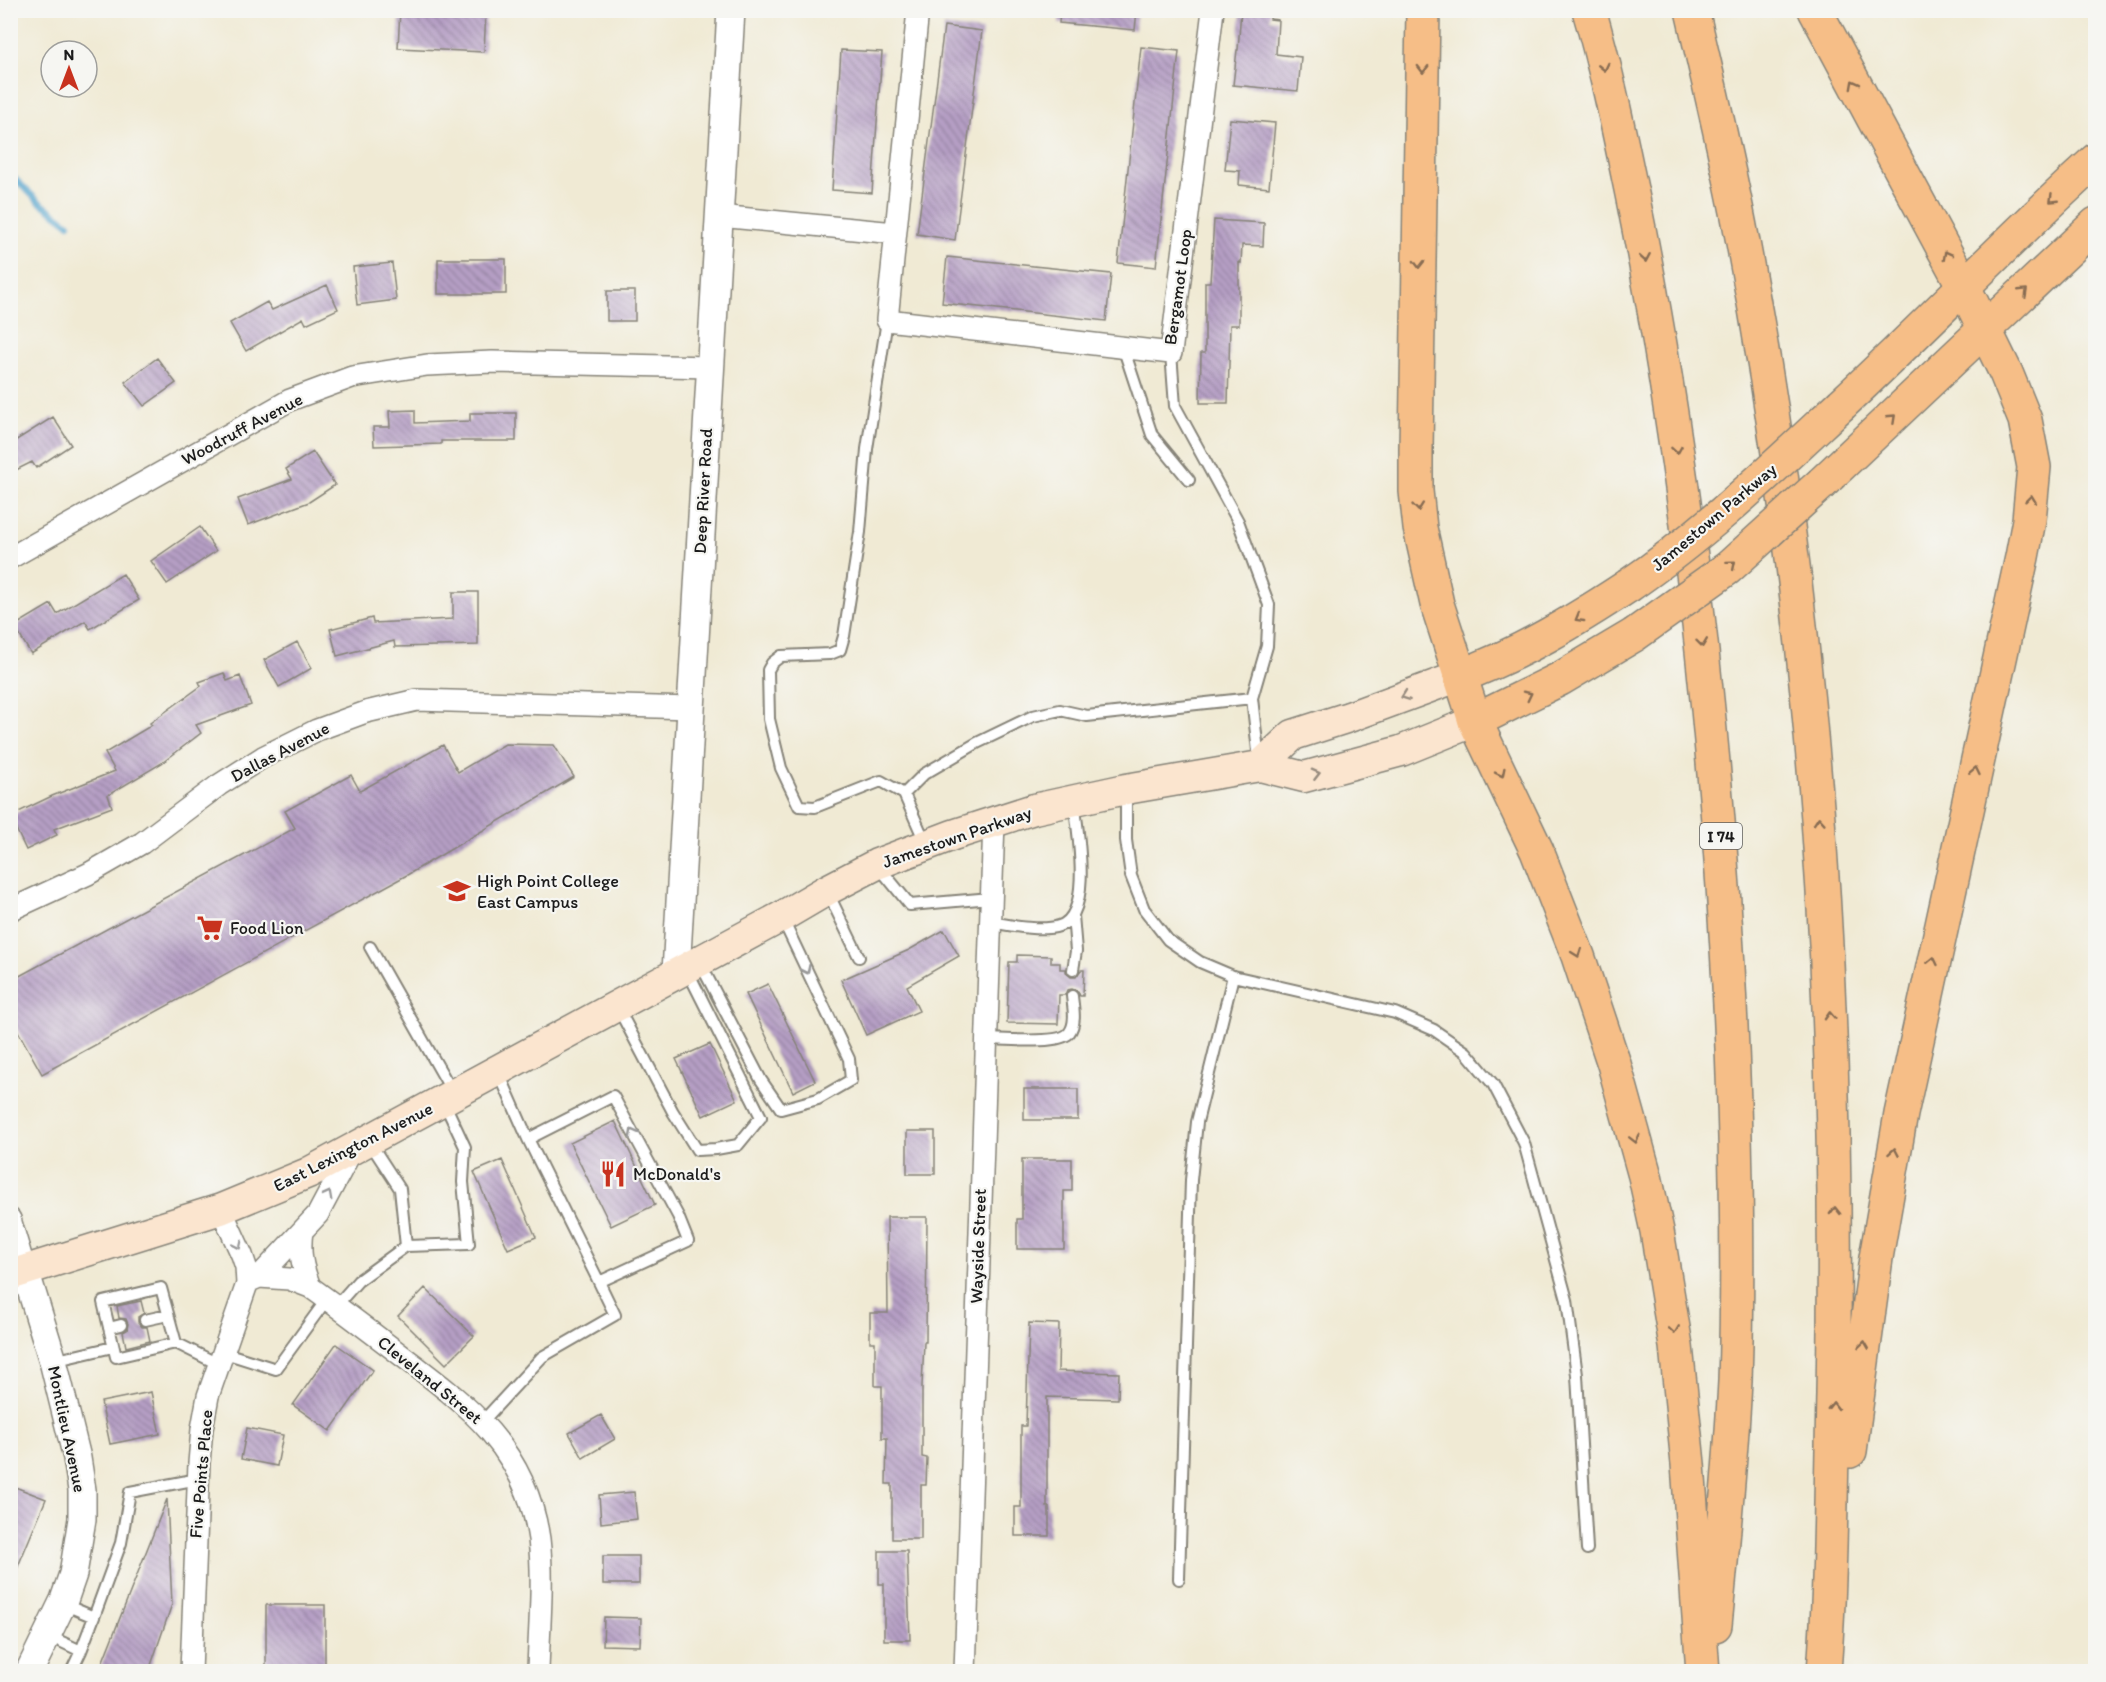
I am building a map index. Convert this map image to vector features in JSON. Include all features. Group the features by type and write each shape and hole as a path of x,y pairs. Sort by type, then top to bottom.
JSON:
{"main road":[{"path":"1423,10 1416,491 1420,528 1427,566 1475,720 1537,851 1578,956 1614,1064 1645,1176 1657,1231 1676,1346 1688,1464 1703,1671"},
{"name":"I 74","path":"1589,10 1621,141 1644,251 1663,363 1695,585 1719,811 1732,1038 1736,1264 1735,1377 1728,1490 1711,1671"},
{"path":"1692,10 1739,221 1761,347 1793,573 1818,803 1827,942 1836,1264 1829,1611"},
{"path":"1815,10 1964,287 2006,373 2025,420 2034,466 2022,557 1916,1039 1887,1188 1829,1611 1824,1671"},
{"name":"Jamestown Parkway","path":"1260,766 1293,735 1349,717 1494,663 1584,615 1666,561 1704,531 1842,404 2096,160"},
{"name":"Jamestown Parkway","path":"687,967 877,864 926,844 994,821 1126,789 1260,766 1304,777 1401,751 1475,720 1560,679 1634,635 1728,568 1849,458 2096,225"},
{"name":"East Lexington Avenue","path":"18,1272 221,1209 308,1173 687,967"}],"street":[{"path":"887,320 918,10"},
{"name":"Bergamot Loop","path":"887,320 1172,353 1213,10"},
{"name":"Deep River Road","path":"687,967 691,708 731,11"},
{"path":"719,216 895,233"},
{"name":"Woodruff Avenue","path":"10,558 290,400 352,377 427,365 492,362 710,367"},
{"name":"Dallas Avenue","path":"10,910 88,874 142,843 219,785 263,757 317,730 366,712 417,700 691,708"},
{"name":"Wayside Street","path":"965,1671 994,821"},
{"name":"Five Points Place","path":"191,1671 202,1429 208,1396 220,1358 253,1280 318,1214 361,1145"},
{"path":"221,1209 253,1280"},
{"name":"Montlieu Avenue","path":"10,1219 18,1272 53,1361 77,1458 82,1490 79,1548 73,1574 62,1604 29,1671"},
{"path":"302,1231 300,1252 302,1263 324,1297"},
{"name":"Cleveland Street","path":"253,1280 289,1279 324,1297 453,1394 498,1439 513,1463 534,1514 541,1564 538,1671"}],"lane":[{"path":"711,10 731,11"},
{"path":"887,320 867,449 860,532 840,650 830,654 781,656 772,663 768,669 769,719 781,768 799,806 816,807 881,781 904,794 926,844"},
{"path":"1123,347 1152,435 1189,480"},
{"path":"1172,353 1175,406 1238,521 1269,604 1267,646 1252,698 1260,766"},
{"path":"904,794 924,774 977,743 1033,716 1060,710 1087,716 1252,698"},
{"path":"1126,789 1126,840 1131,876 1144,909 1168,940 1200,962 1233,976 1395,1013 1414,1021 1434,1030 1466,1052 1493,1084 1524,1143 1567,1300 1577,1375 1587,1549"},
{"path":"990,922 1043,927 1060,926 1073,915 1080,892 1080,857 1074,800"},
{"path":"877,864 910,905 991,898"},
{"path":"826,890 860,957"},
{"path":"1073,915 1076,951 1073,970"},
{"path":"687,967 781,1108 818,1099 851,1080 849,1059 781,917"},
{"path":"176,1343 161,1288 103,1302 116,1357 176,1343 220,1358 276,1369 324,1297 358,1281 406,1246 469,1244 464,1182 465,1147 448,1097 370,947"},
{"path":"617,1005 673,1112 697,1150 738,1144 761,1117 687,967"},
{"path":"1179,1579 1191,1180 1197,1122 1233,976"},
{"path":"986,1039 1046,1040 1066,1036 1071,1031 1074,1020 1072,996"},
{"path":"482,1422 542,1357 615,1315 528,1139 498,1071"},
{"path":"528,1139 613,1096 678,1216 688,1241 599,1282"},
{"path":"361,1145 400,1189 406,1246"},
{"path":"145,1320 168,1315"},
{"path":"109,1328 121,1325"},
{"path":"53,1361 113,1347"},
{"path":"71,1671 81,1651 121,1544 130,1492 198,1479"},
{"path":"62,1604 94,1617"},
{"path":"47,1635 81,1651"}],"building":[{"path":"400,10 486,10 484,52 398,48"},
{"path":"1060,10 1137,10 1135,30 1059,23"},
{"path":"1241,10 1271,10 1270,19 1278,20 1276,54 1301,57 1298,91 1233,85"},
{"path":"944,26 982,31 955,240 917,234"},
{"path":"1141,47 1179,51 1156,267 1118,263"},
{"path":"841,50 882,52 872,193 832,190"},
{"path":"1230,119 1275,123 1269,188 1239,185 1240,171 1225,170"},
{"path":"1214,220 1264,223 1263,246 1242,245 1241,263 1239,262 1239,325 1230,325 1228,403 1200,403 1201,353 1205,353 1205,282 1210,282"},
{"path":"947,257 1111,274 1106,321 942,303"},
{"path":"438,259 506,259 506,294 438,294"},
{"path":"392,263 396,300 357,305 353,267"},
{"path":"327,285 338,309 306,324 303,318 246,351 230,323 267,302 272,310"},
{"path":"607,291 635,291 635,321 607,321"},
{"path":"157,358 176,383 144,406 125,382"},
{"path":"415,410 415,423 470,421 470,413 516,413 516,441 441,441 441,444 374,446 373,427 390,427 389,411"},
{"path":"53,417 71,445 36,468 32,462 10,473 10,444"},
{"path":"313,452 335,485 309,502 248,525 238,499 292,479 286,469"},
{"path":"200,527 216,551 167,584 151,561"},
{"path":"123,574 139,600 90,629 85,621 31,654 14,626 51,604 57,614"},
{"path":"453,592 478,592 478,645 395,647 394,641 337,656 330,629 372,618 373,623 453,619"},
{"path":"297,642 312,668 279,687 264,660"},
{"path":"224,673 227,681 240,676 251,705 196,725 201,733 162,763 108,795 112,807 54,829 57,835 26,850 10,816 52,796 115,771 105,753 152,725 150,723 201,686 199,682"},
{"name":"Food Lion","path":"505,744 554,745 574,777 407,875 42,1074 10,1017 10,981 295,828 285,811 351,775 360,791 443,745 458,772"},
{"path":"944,930 959,956 907,986 919,1011 866,1035 841,980 909,950"},
{"path":"1017,955 1051,956 1051,963 1060,963 1060,969 1066,969 1066,973 1071,977 1076,977 1081,970 1084,970 1083,996 1072,989 1067,990 1065,995 1059,995 1058,1024 1007,1023 1009,962 1017,962"},
{"path":"768,984 815,1081 793,1092 746,994"},
{"path":"710,1044 737,1100 703,1116 676,1059"},
{"path":"1024,1089 1078,1089 1078,1120 1024,1120"},
{"name":"McDonald's","path":"615,1121 655,1205 611,1226 570,1143"},
{"path":"907,1131 935,1131 935,1174 907,1174"},
{"path":"1022,1159 1072,1159 1072,1191 1064,1191 1064,1249 1017,1249 1017,1219 1022,1219"},
{"path":"502,1160 536,1237 508,1249 474,1172"},
{"path":"887,1217 927,1217 922,1457 927,1458 926,1485 921,1485 921,1539 892,1539 892,1484 886,1484 887,1438 882,1438 882,1386 875,1386 875,1342 870,1342 870,1313 888,1313"},
{"path":"425,1288 474,1336 446,1364 398,1316"},
{"path":"141,1301 144,1313 138,1317 138,1322 142,1327 147,1327 150,1341 126,1347 123,1332 127,1330 128,1324 126,1319 119,1318 117,1306"},
{"path":"1029,1323 1059,1324 1058,1371 1119,1373 1118,1399 1047,1397 1049,1536 1015,1536 1015,1507 1021,1507 1021,1426 1026,1426"},
{"path":"336,1344 373,1370 330,1431 293,1405"},
{"path":"151,1392 160,1434 110,1444 101,1402"},
{"path":"601,1415 615,1439 583,1458 569,1433"},
{"path":"247,1428 283,1435 277,1466 241,1459"},
{"path":"10,1485 46,1499 11,1583 10,1583"},
{"path":"634,1492 637,1519 601,1523 599,1495"},
{"path":"167,1499 172,1604 149,1671 99,1671"},
{"path":"879,1551 907,1551 910,1640 884,1640 884,1584 879,1584"},
{"path":"603,1556 639,1556 639,1584 603,1584"},
{"path":"266,1605 325,1605 325,1671 266,1671"},
{"path":"604,1617 641,1618 640,1646 603,1645"}],"waterway":[{"path":"10,174 38,201 69,224"}],"place":[{"name":"High Point College East Campus","path":"457,891"},
{"name":"Food Lion","path":"210,928"},
{"name":"McDonald's","path":"613,1174"}]}
